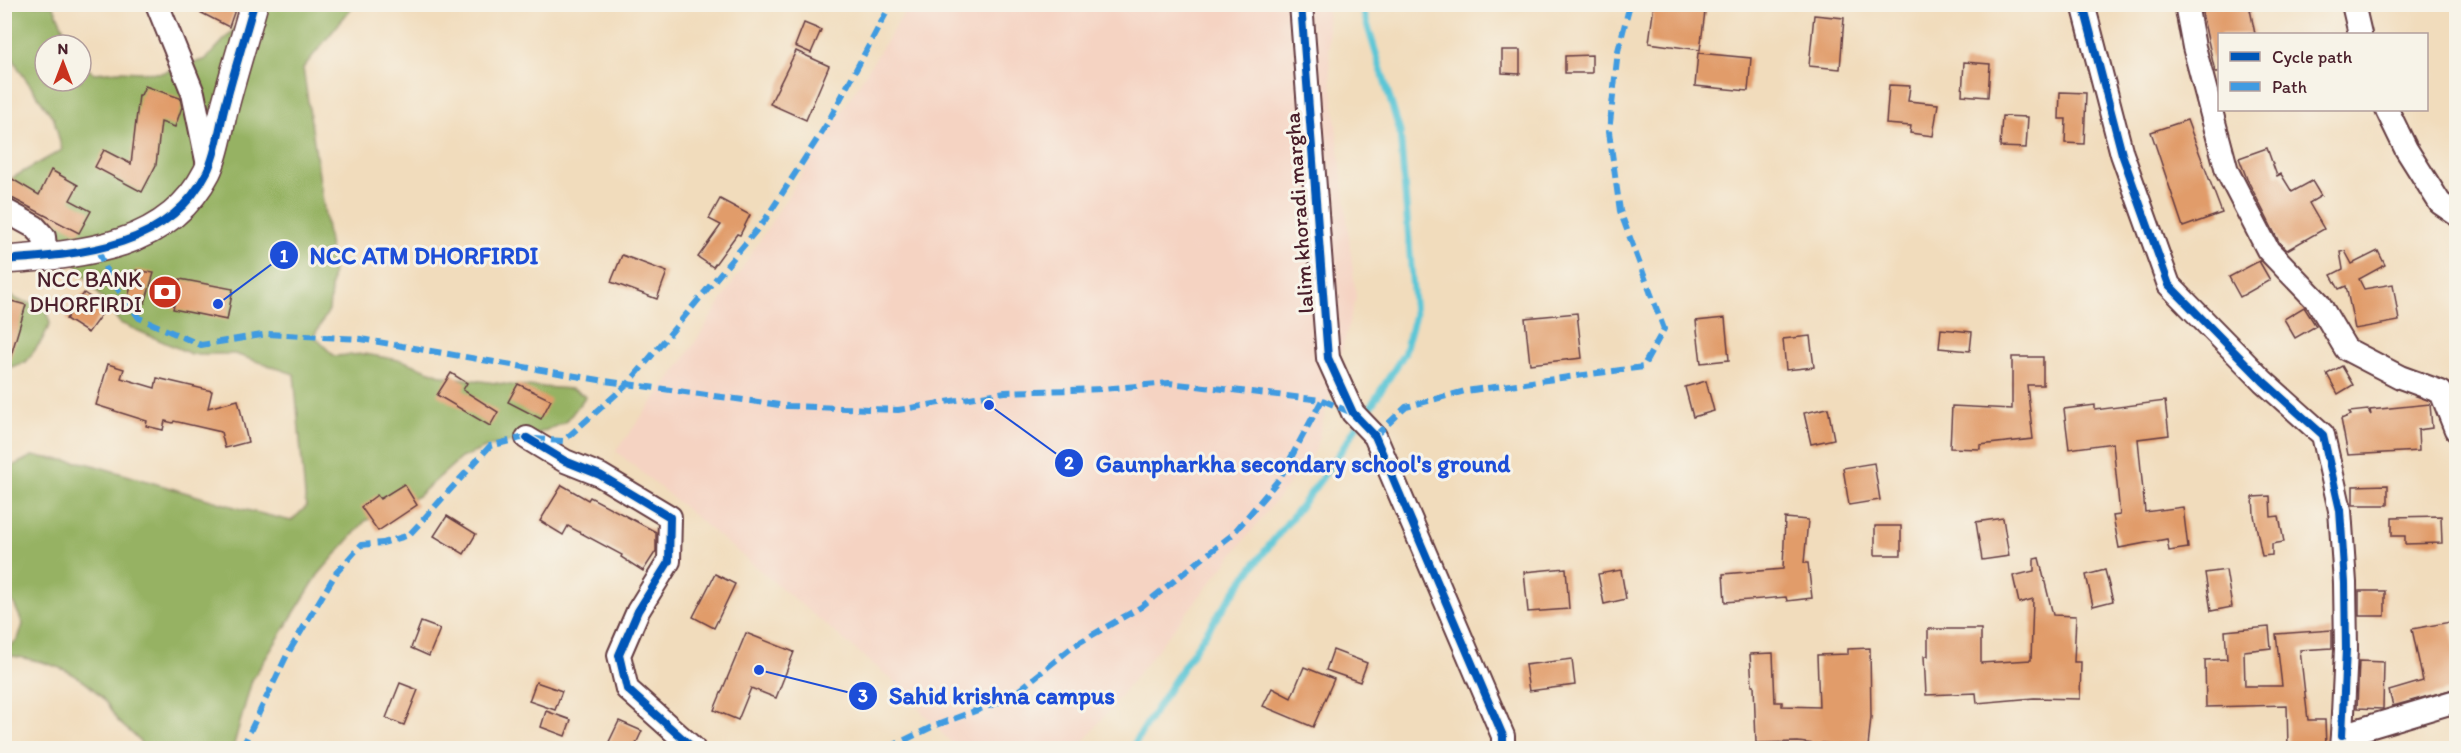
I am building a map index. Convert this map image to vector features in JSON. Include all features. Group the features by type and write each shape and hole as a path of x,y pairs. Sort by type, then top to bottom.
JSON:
{"street":[{"path":"157,4 194,93 209,170"},
{"path":"4,260 98,250 153,230 192,198 209,170 254,4"},
{"name":"lalim khoradi margha","path":"1301,4 1328,358 1353,413 1375,436 1503,736 1503,748"},
{"path":"2083,4 2122,154 2169,285 2263,381 2323,435 2340,510 2345,583 2346,658 2342,742 2457,701"},
{"path":"2186,4 2197,59 2226,171 2268,250 2318,302 2346,350 2400,377 2441,392 2457,430"},
{"path":"2352,4 2360,33"},
{"path":"2387,111 2406,149 2440,203 2457,214"},
{"path":"4,210 34,227 44,237 39,257"},
{"path":"527,438 565,461 600,475 670,517 669,561 638,611 618,655 627,689 693,748"}],"shaded area":[{"path":"909,5 1327,5 1330,71 1356,297 1315,451 1079,748 956,748 891,679 616,451 685,358"}],"green space":[{"path":"5,5 53,5 66,33 33,33 33,89 5,44"},
{"path":"257,5 354,5 303,68 333,269 329,310 314,336 334,356 365,354 404,361 443,376 511,385 572,389 586,396 566,422 527,438 490,446 461,458 418,496 365,521 318,575 252,680 233,748 143,748 135,736 118,721 108,705 86,683 49,664 5,655 5,647 9,647 18,639 23,624 14,604 5,593 5,470 32,456 86,463 238,508 291,521 306,507 294,374 235,354 191,354 120,323 58,240 5,199 5,182 62,150 54,119 36,93 93,93 93,72 161,73 206,59"},
{"path":"5,293 20,301 46,306 50,324 26,362 5,369"}],"building":[{"path":"184,4 237,4 229,27"},
{"path":"1654,4 1706,4 1700,50 1649,43"},
{"path":"2200,4 2249,4 2255,33 2218,33 2218,72 2215,72"},
{"path":"1814,15 1844,18 1840,69 1809,66"},
{"path":"804,23 821,30 811,53 795,46"},
{"path":"1502,50 1520,50 1520,74 1502,73"},
{"path":"796,51 829,66 806,120 770,104"},
{"path":"1698,53 1751,58 1748,91 1695,86"},
{"path":"1592,55 1592,73 1565,73 1565,56"},
{"path":"1964,62 1990,64 1988,97 1962,95"},
{"path":"1889,85 1910,86 1908,101 1938,104 1933,136 1910,133 1911,126 1886,124"},
{"path":"145,86 180,98 182,107 175,127 161,122 156,165 142,192 95,167 104,150 131,164 139,95"},
{"path":"2060,92 2086,93 2084,144 2065,143 2066,119 2059,119"},
{"path":"2002,116 2028,117 2026,148 2000,147"},
{"path":"2187,120 2222,213 2183,227 2151,132"},
{"path":"2267,148 2277,176 2281,174 2292,192 2312,181 2321,196 2309,203 2324,229 2287,250 2279,242 2247,179 2239,158"},
{"path":"51,170 78,185 70,200 91,211 79,233 4,194 4,174 39,195"},
{"path":"720,199 750,215 740,235 737,234 713,267 698,257 721,225 709,219"},
{"path":"2345,251 2352,264 2378,251 2385,265 2359,279 2364,289 2393,284 2399,321 2355,329 2346,286 2339,289 2331,275 2343,269 2340,252"},
{"path":"622,255 667,272 657,299 611,282"},
{"path":"2259,261 2270,280 2240,297 2229,277"},
{"path":"136,270 154,273 145,303 127,300"},
{"path":"180,279 233,289 227,320 173,309"},
{"path":"84,293 106,308 88,333 66,319"},
{"path":"4,299 26,305 9,362 4,362"},
{"path":"2304,307 2316,326 2295,338 2284,319"},
{"path":"1577,313 1582,358 1530,364 1525,318"},
{"path":"1725,318 1729,360 1701,363 1696,321"},
{"path":"1941,329 1972,332 1970,351 1939,348"},
{"path":"1810,336 1814,367 1786,370 1783,339"},
{"path":"2012,357 2043,357 2043,385 2027,385 2033,439 1980,445 1980,449 1950,448 1952,406 2012,409"},
{"path":"108,364 124,369 121,378 155,388 157,378 212,391 208,408 238,400 248,442 225,448 221,432 174,421 173,423 165,421 163,430 146,426 147,421 96,405"},
{"path":"2342,366 2353,385 2338,394 2327,374"},
{"path":"451,373 467,383 463,390 498,412 490,426 437,395"},
{"path":"1706,381 1714,411 1693,417 1685,387"},
{"path":"518,384 551,400 541,419 508,402"},
{"path":"2165,401 2169,435 2138,439 2145,512 2183,507 2188,548 2169,551 2167,539 2119,548 2113,516 2120,515 2113,443 2069,449 2064,409 2095,405 2095,410"},
{"path":"2430,404 2432,428 2418,430 2419,451 2348,455 2341,419 2351,415 2349,412 2368,410 2371,415 2370,410"},
{"path":"1828,408 1834,439 1811,444 1804,413"},
{"path":"1874,463 1880,500 1849,505 1843,468"},
{"path":"404,484 417,505 378,531 361,507 377,495 380,499"},
{"path":"562,485 656,532 656,551 643,571 621,557 622,555 568,526 563,535 540,521"},
{"path":"2388,485 2388,505 2353,505 2353,486"},
{"path":"2270,496 2271,517 2279,516 2284,542 2272,544 2272,555 2262,556 2253,497"},
{"path":"447,516 476,534 464,554 434,536"},
{"path":"2441,516 2442,543 2405,544 2405,536 2392,536 2392,517"},
{"path":"1785,518 1808,520 1804,563 1808,563 1812,598 1787,601 1786,597 1725,602 1723,574 1783,569"},
{"path":"2003,518 2009,556 1982,560 1976,522"},
{"path":"1875,526 1901,526 1901,555 1875,555"},
{"path":"2039,558 2053,615 2076,616 2074,662 2081,662 2080,699 2034,698 1977,703 1976,693 1926,695 1924,656 1928,656 1928,629 1981,629 1981,663 2031,660 2033,599 2019,603 2013,576 2034,571 2034,559"},
{"path":"1566,568 1569,609 1528,612 1524,572"},
{"path":"1621,570 1626,599 1604,604 1598,574"},
{"path":"2105,570 2113,601 2093,606 2086,575"},
{"path":"2226,570 2232,607 2211,611 2205,573"},
{"path":"715,574 735,584 714,628 693,617"},
{"path":"2359,591 2385,591 2385,616 2359,616"},
{"path":"421,622 440,629 429,656 411,648"},
{"path":"2450,622 2457,656 2457,688 2393,706 2389,691 2423,681 2412,629"},
{"path":"2269,627 2271,648 2244,651 2245,686 2282,686 2276,634 2332,630 2332,648 2300,650 2308,720 2325,720 2326,748 2288,748 2287,705 2206,707 2205,660 2227,659 2225,631"},
{"path":"746,633 794,652 776,698 751,688 738,720 714,710"},
{"path":"1870,648 1871,717 1868,747 1798,742 1756,743 1754,685 1752,685 1750,654 1773,653 1775,702 1782,702 1782,706 1819,707 1817,655 1848,654 1848,649"},
{"path":"1333,650 1367,663 1360,682 1326,670"},
{"path":"1572,659 1575,685 1529,691 1525,665"},
{"path":"2359,661 2384,662 2383,709 2357,708"},
{"path":"1304,667 1334,679 1313,727 1263,706 1272,688 1291,698"},
{"path":"536,682 562,691 555,710 529,701"},
{"path":"400,683 418,690 404,725 386,718"},
{"path":"546,711 571,720 565,736 541,727"},
{"path":"619,721 642,731 634,748 606,748"}],"waterway":[{"path":"1361,4 1400,132 1415,315 1404,354 1371,406"},
{"path":"1132,748 1223,608 1329,469 1356,427"}],"marked path":[{"path":"242,748 287,655 336,573 361,545 383,543 409,535 490,446 521,438 563,441 628,384 765,220 827,124 891,4"},
{"path":"1375,436 1406,407 1465,391 1643,367 1664,329 1620,211 1609,132 1618,51 1630,4"},
{"path":"98,250 109,277 139,318 201,345 268,334 361,339 605,381 787,406 898,410 1005,392 1103,389 1169,383 1322,400 1352,413"},
{"path":"888,748 934,726 1008,699 1075,645 1141,607 1232,535 1280,478 1322,400"}],"cycle path":[{"path":"4,260 63,255 120,243 146,232 170,217 190,198 213,158 227,97 254,4"},
{"path":"1301,4 1328,358 1353,413 1375,436 1503,736 1503,748"},
{"path":"2083,4 2122,154 2169,285 2263,381 2323,435 2340,510 2345,583 2346,649 2342,735"},
{"path":"527,438 565,461 600,475 670,517 669,561 638,611 619,655 627,689 693,748"}],"place":[{"name":"NCC BANK DHORFIRDI","path":"165,292"},
{"name":"NCC ATM DHORFIRDI","path":"218,304"},
{"name":"Gaunpharkha secondary school's ground","path":"989,405"},
{"name":"Sahid krishna campus","path":"759,670"}]}
